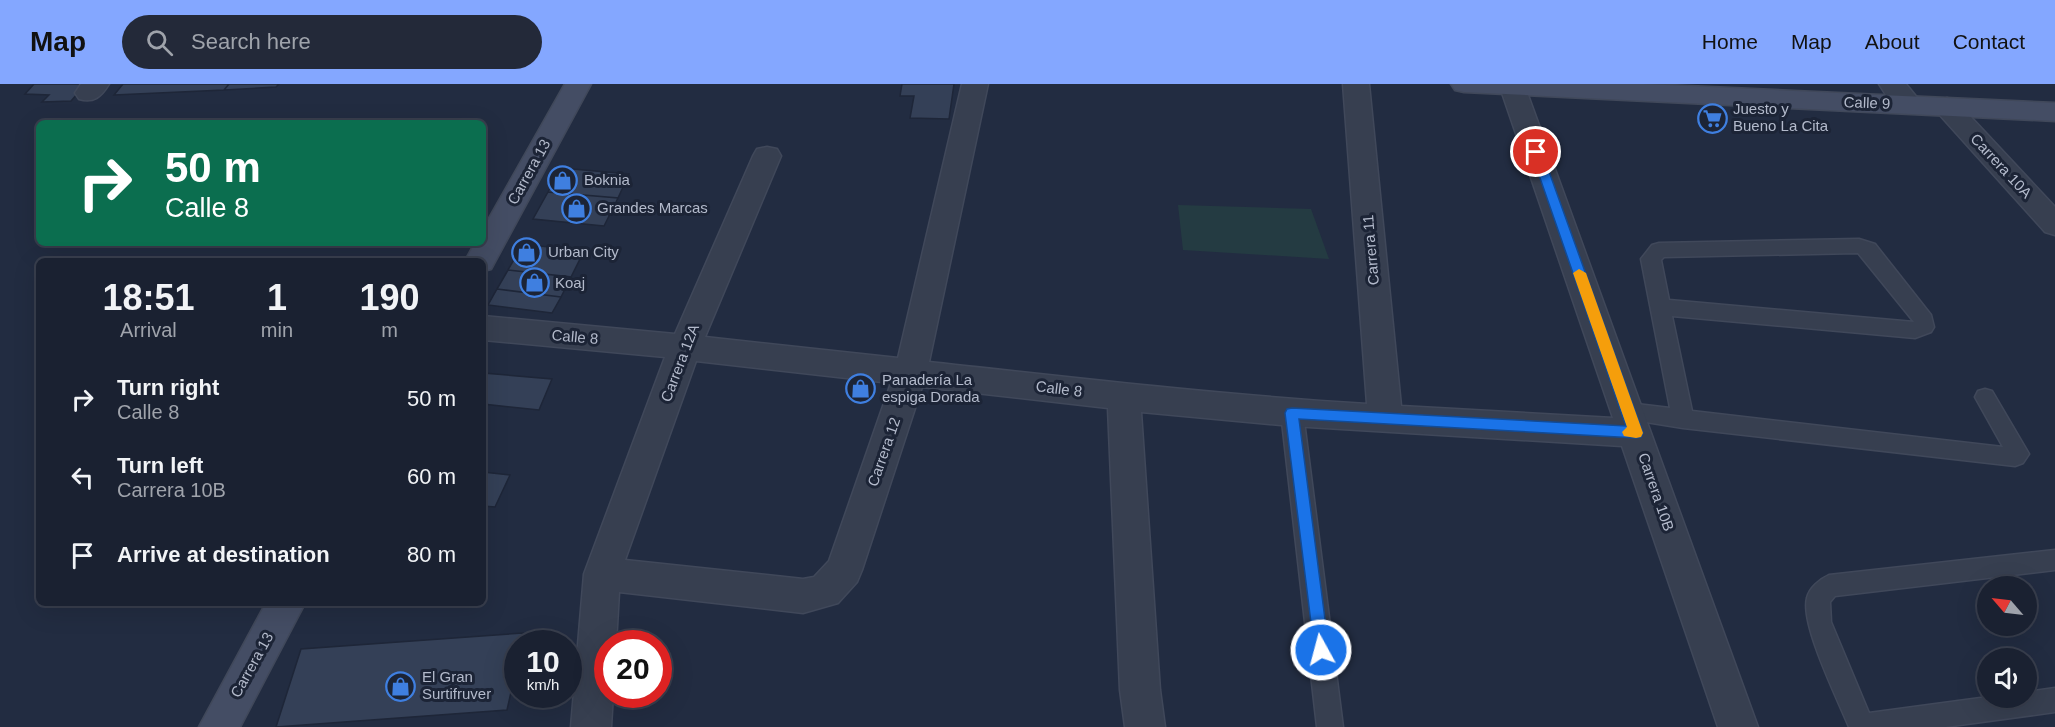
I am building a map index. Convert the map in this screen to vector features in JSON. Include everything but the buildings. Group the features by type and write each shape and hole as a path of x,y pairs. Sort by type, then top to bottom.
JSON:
{"main road":[{"name":"Carrera 13","path":"482,258 578,84"},
{"name":"Calle 9","path":"1464,84 1690,90 2055,112"},
{"name":"Carrera 13","path":"219,727 284,606"}],"street":[{"name":"Carrera 12","path":"602,573 803,597 825,591 844,570 911,371 975,84"},
{"name":"Carrera 11","path":"1356,84 1385,417"},
{"path":"1892,84 1910,105"},
{"name":"Carrera 10B","path":"1513,87 1738,727"},
{"name":"Carrera 10A","path":"1947,107 2055,225"},
{"name":"Carrera 12A","path":"591,727 602,573 686,347 767,156"},
{"name":"Calle 8","path":"486,328 686,347 1124,397 1292,413 1632,422"},
{"path":"1124,397 1140,690 1145,727"}],"lane":[{"path":"1660,307 1916,330 1924,327 1924,320 1868,249 1850,244 1659,250 1651,259 1660,307 1683,418"},
{"path":"1632,422 1683,418 2015,457 2018,454 2016,449 1985,397"},
{"path":"1292,413 1330,727"},
{"path":"2055,560 1829,586 1818,599 1819,622 1862,727 2055,700"}],"shaded area":[{"path":"1178,205 1311,209 1329,259 1183,250"}],"slow traffic":[{"path":"1579,273 1636,433 1629,432"}],"place":[{"name":"Juesto y Bueno La Cita","path":"1712,118"},
{"name":"Boknia","path":"563,180"},
{"name":"Grandes Marcas","path":"576,208"},
{"name":"Urban City","path":"527,252"},
{"name":"Koaj","path":"534,283"},
{"name":"Panadería La espiga Dorada","path":"861,389"},
{"name":"El Gran Surtifruver","path":"401,686"}],"route":[{"path":"1321,650 1292,413 1636,433 1536,152"}]}
